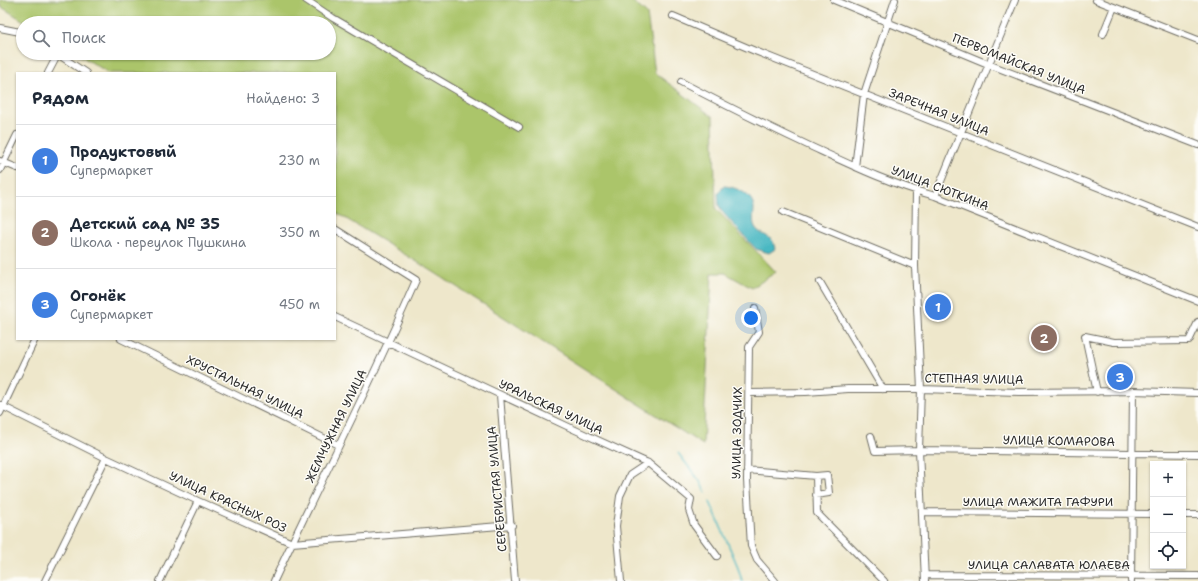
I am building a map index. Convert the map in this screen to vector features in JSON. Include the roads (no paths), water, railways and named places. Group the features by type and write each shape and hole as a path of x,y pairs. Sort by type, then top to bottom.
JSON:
{"street":[{"path":"306,0 330,16"},
{"name":"ПЕРВОМАЙСКАЯ УЛИЦА","path":"834,0 988,64 1198,145"},
{"path":"855,167 864,94 895,0"},
{"path":"935,196 1015,0"},
{"path":"1096,0 1198,40"},
{"path":"1104,34 1114,7"},
{"name":"ЗАРЕЧНАЯ УЛИЦА","path":"673,16 755,51 1198,227"},
{"path":"336,20 518,127"},
{"path":"0,28 16,31"},
{"path":"48,72 54,60"},
{"path":"67,60 85,72"},
{"name":"УЛИЦА СЮТКИНА","path":"680,82 734,110 855,167 916,192 935,196 1198,301"},
{"path":"0,170 2,161 16,137"},
{"path":"2,161 16,168"},
{"path":"916,192 915,266 921,389 919,450 925,578"},
{"path":"783,212 915,266"},
{"name":"ЖЕМЧУЖНАЯ УЛИЦА","path":"274,581 338,445 389,342 416,280 336,230"},
{"path":"820,282 883,389"},
{"name":"УЛИЦА ЗОДЧИХ","path":"755,308 759,332 749,347 747,470 751,546 757,560 775,581"},
{"name":"УРАЛЬСКАЯ УЛИЦА","path":"336,317 590,437 648,462 691,499 689,510 694,525 717,556"},
{"path":"1097,392 1085,336 1114,342 1189,341 1198,322"},
{"path":"0,413 2,405 34,340"},
{"name":"ХРУСТАЛЬНАЯ УЛИЦА","path":"123,340 338,445"},
{"name":"СТЕПНАЯ УЛИЦА","path":"749,393 806,392 848,389 921,389 1019,392 1133,391 1198,393"},
{"path":"1131,578 1133,391"},
{"name":"СЕРЕБРИСТАЯ УЛИЦА","path":"500,395 512,525 515,581"},
{"name":"УЛИЦА КРАСНЫХ РОЗ","path":"2,405 106,458 292,543 512,525"},
{"name":"УЛИЦА КОМАРОВА","path":"871,436 875,451 919,450 1198,454"},
{"path":"45,581 106,458"},
{"path":"621,581 616,526 620,496 630,475 648,462"},
{"path":"747,470 816,476 827,475 829,493 816,495"},
{"path":"816,476 816,513 884,581"},
{"path":"160,581 198,501"},
{"name":"УЛИЦА МАЖИТА ГАФУРИ","path":"922,512 1150,514"},
{"path":"1186,515 1198,515"},
{"name":"УЛИЦА САЛАВАТА ЮЛАЕВА","path":"925,578 1131,578 1198,576"}],"water":[{"path":"724,186 739,190 751,199 754,208 754,225 758,231 772,240 775,249 769,253 756,249 724,214 719,206 718,193"}],"waterway":[{"path":"678,453 699,480 706,493"},
{"path":"710,502 738,567 742,581"}],"place":[{"name":"Продуктовый","path":"938,307"},
{"name":"Детский сад № 35","path":"1044,338"},
{"name":"Огонёк","path":"1120,377"}]}
